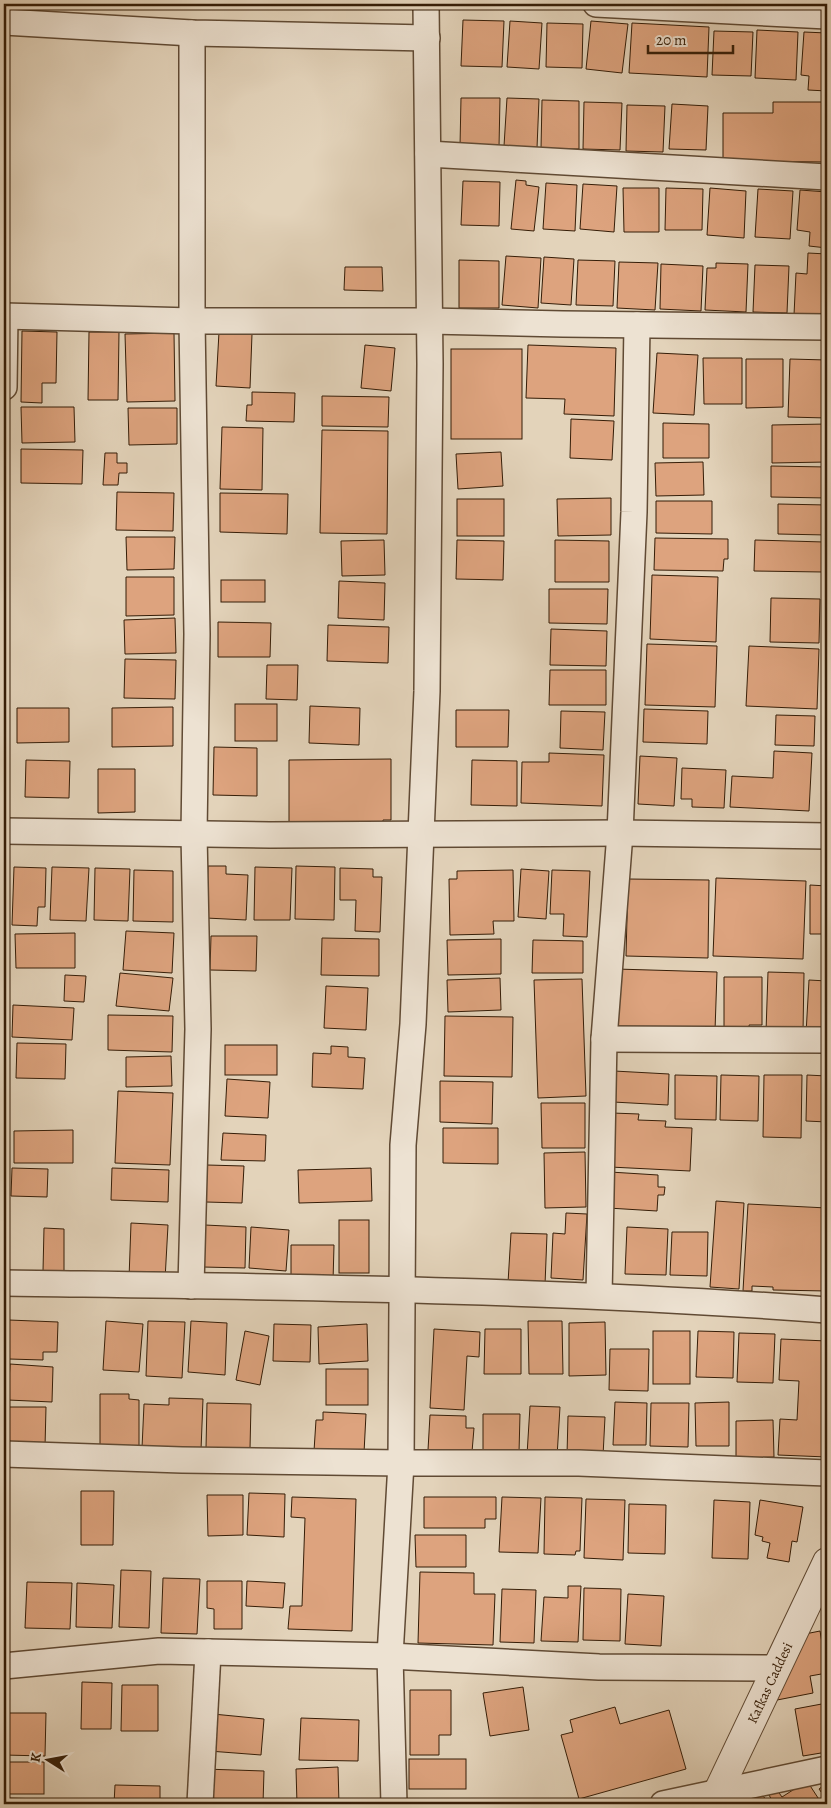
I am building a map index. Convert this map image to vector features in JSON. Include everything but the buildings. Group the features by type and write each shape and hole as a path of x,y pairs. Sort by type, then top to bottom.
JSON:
{"street":[{"path":"394,1804 390,1656 401,1463 403,1146 413,1024 427,691 429,321 426,4"},
{"path":"596,4 827,16"},
{"path":"4,22 192,33 427,38"},
{"path":"191,1286 198,1029 194,834 197,634 192,321 192,33"},
{"path":"428,154 827,177"},
{"path":"4,387 4,316 192,321 429,321 827,327"},
{"path":"599,1296 604,1039 620,833 634,512 637,325"},
{"path":"4,831 194,834 620,833 827,836"},
{"path":"604,1039 827,1040"},
{"path":"4,1283 403,1289 599,1296 827,1310"},
{"path":"4,1454 192,1460 579,1463 827,1473"},
{"name":"Kafkas Caddesi","path":"714,1799 826,1566"},
{"path":"4,1666 159,1652 208,1652 390,1656 598,1668 777,1668"},
{"path":"200,1804 208,1652"},
{"path":"664,1804 714,1799 827,1769"}]}
